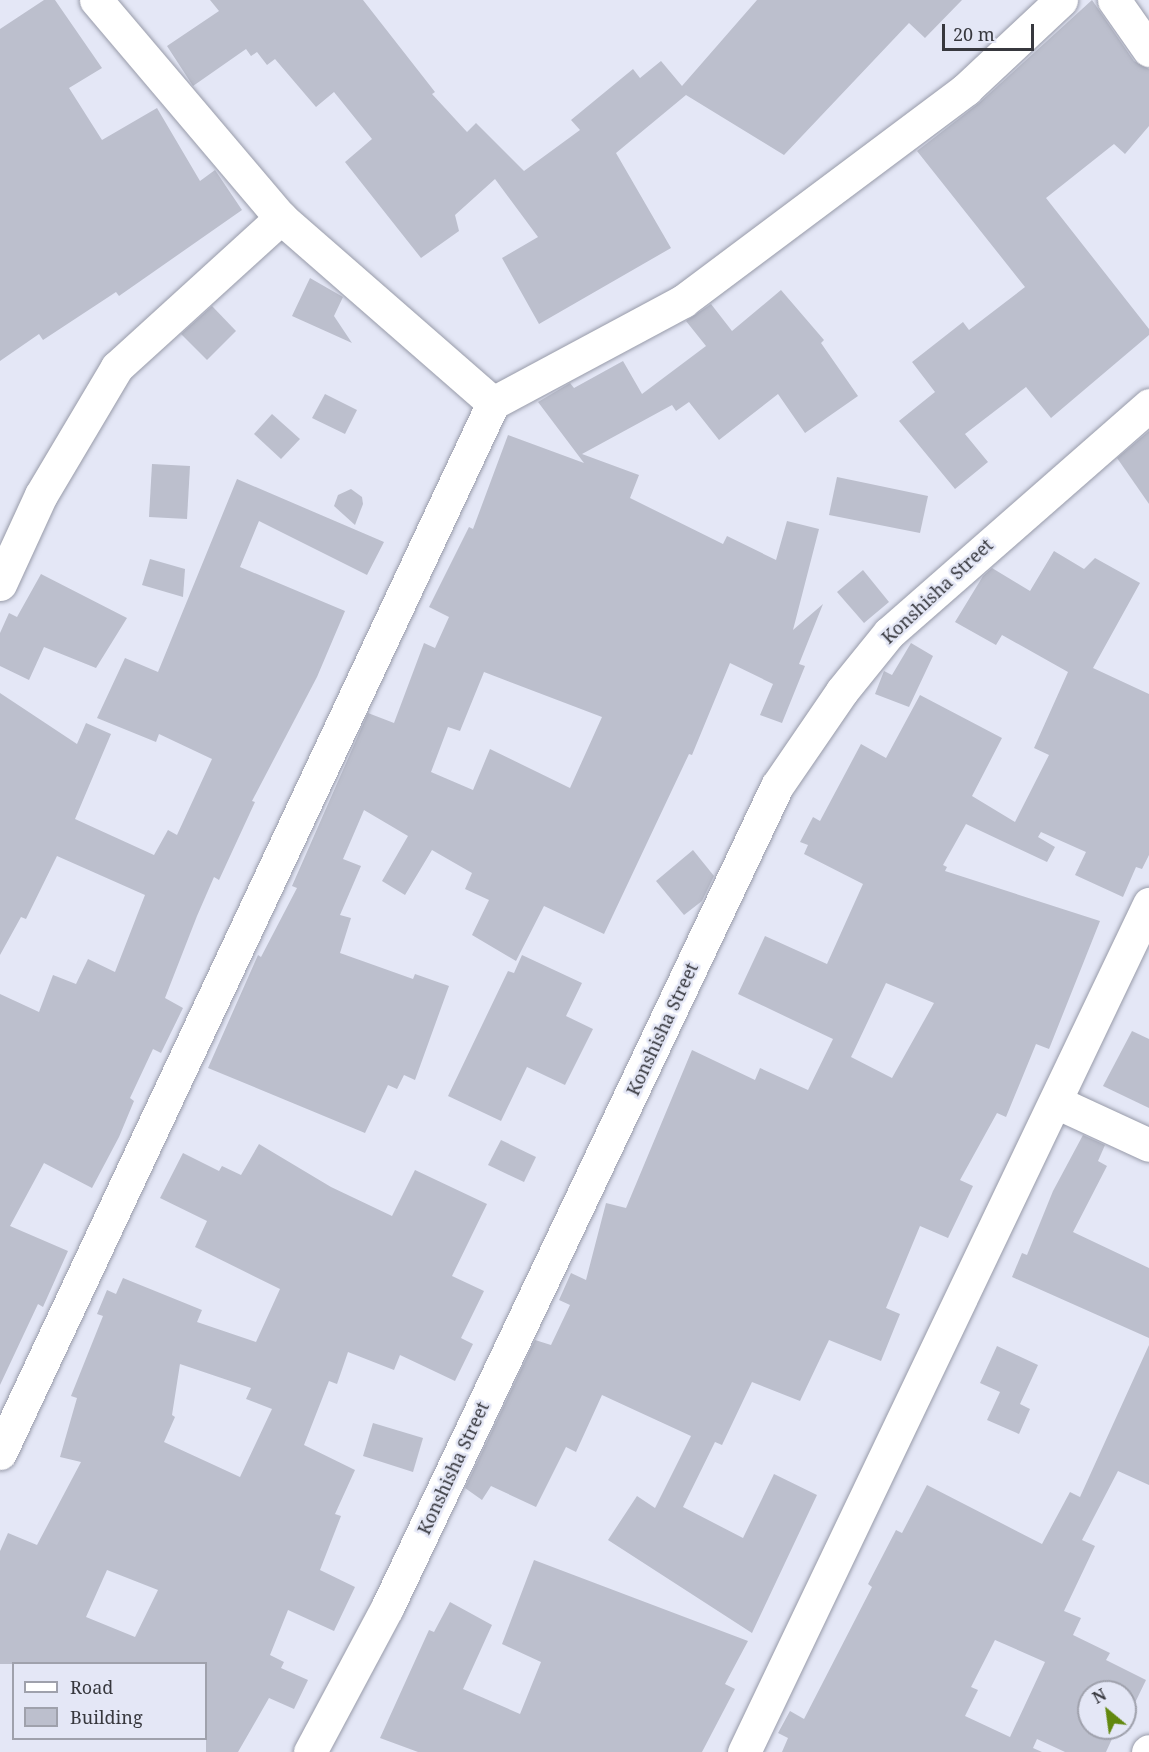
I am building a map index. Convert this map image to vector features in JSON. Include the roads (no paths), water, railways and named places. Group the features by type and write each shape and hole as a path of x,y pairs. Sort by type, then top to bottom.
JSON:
{"street":[{"path":"96,0 281,218 493,403"},
{"path":"0,1453 493,403 683,301 966,89 1060,0"},
{"path":"1114,0 1149,50"},
{"path":"0,584 41,495 117,367 281,218"},
{"name":"Konshisha Street","path":"310,1752 387,1608 777,786 842,691 889,633 1149,405"},
{"path":"744,1752 1149,904"},
{"path":"1056,1102 1149,1145"}]}
